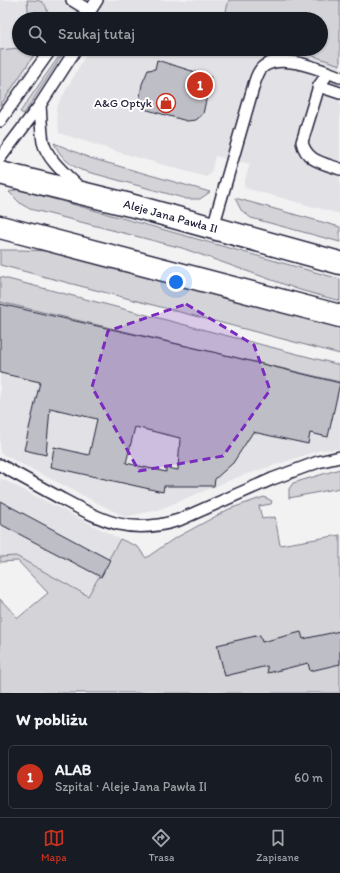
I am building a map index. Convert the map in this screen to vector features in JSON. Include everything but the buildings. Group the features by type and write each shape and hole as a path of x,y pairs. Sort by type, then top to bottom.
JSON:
{"highway":[{"name":"Aleje Jana Pawła II","path":"0,173 213,227 340,263"},
{"path":"0,227 340,316"}],"lane":[{"path":"72,0 86,12"},
{"path":"91,12 97,0"},
{"path":"1,123 46,56"},
{"path":"0,158 40,105 72,56"},
{"path":"213,227 258,74 264,66 276,62 290,61 340,77"},
{"path":"328,73 319,86 302,142 304,150 310,157 340,169"},
{"path":"319,86 340,93"},
{"path":"40,105 44,143 48,153 55,163 87,194"},
{"path":"0,465 91,515 118,525 143,527 166,524 179,520 272,479 318,462 340,457"}],"highlighted area":[{"path":"186,304 254,345 270,390 223,456 139,471 92,387 108,331"}],"shaded area":[{"path":"0,0 229,0 226,12 12,12 12,56 34,56 0,107"},
{"path":"27,0 40,1 47,8 47,12 28,12"},
{"path":"229,0 340,0 340,65 314,56 328,56 328,12 226,12"},
{"path":"12,49 12,56 33,56 0,106 0,50"},
{"path":"59,56 61,56 24,114 20,112"},
{"path":"85,56 314,56 340,65 340,214 245,188 244,183 250,164 215,156 211,174 206,177 59,133 56,108"},
{"path":"54,143 90,158 210,192 200,199 187,199 81,170 65,159"},
{"path":"18,189 340,279 340,301 300,290 182,248 30,209 21,204 9,192"},
{"path":"235,198 340,227 340,242 251,218 241,210"},
{"path":"0,250 49,251 340,326 340,354 0,265"},
{"path":"0,277 340,365 340,382 0,302"},
{"path":"0,302 340,382 340,449 321,450 238,477 158,510 125,517 0,453"},
{"path":"340,469 340,488 289,498 289,489 293,483"},
{"path":"0,478 120,539 88,596 16,556 0,557"},
{"path":"264,497 272,501 271,504 259,506 262,519 275,517 280,545 340,535 340,693 0,693 0,599 18,618 48,593 18,561 0,562 0,557 16,556 88,596 120,539 138,547 146,558 172,540 229,509"}],"place":[{"name":"ALAB","path":"200,85"},
{"name":"A&G Optyk","path":"166,103"}]}
